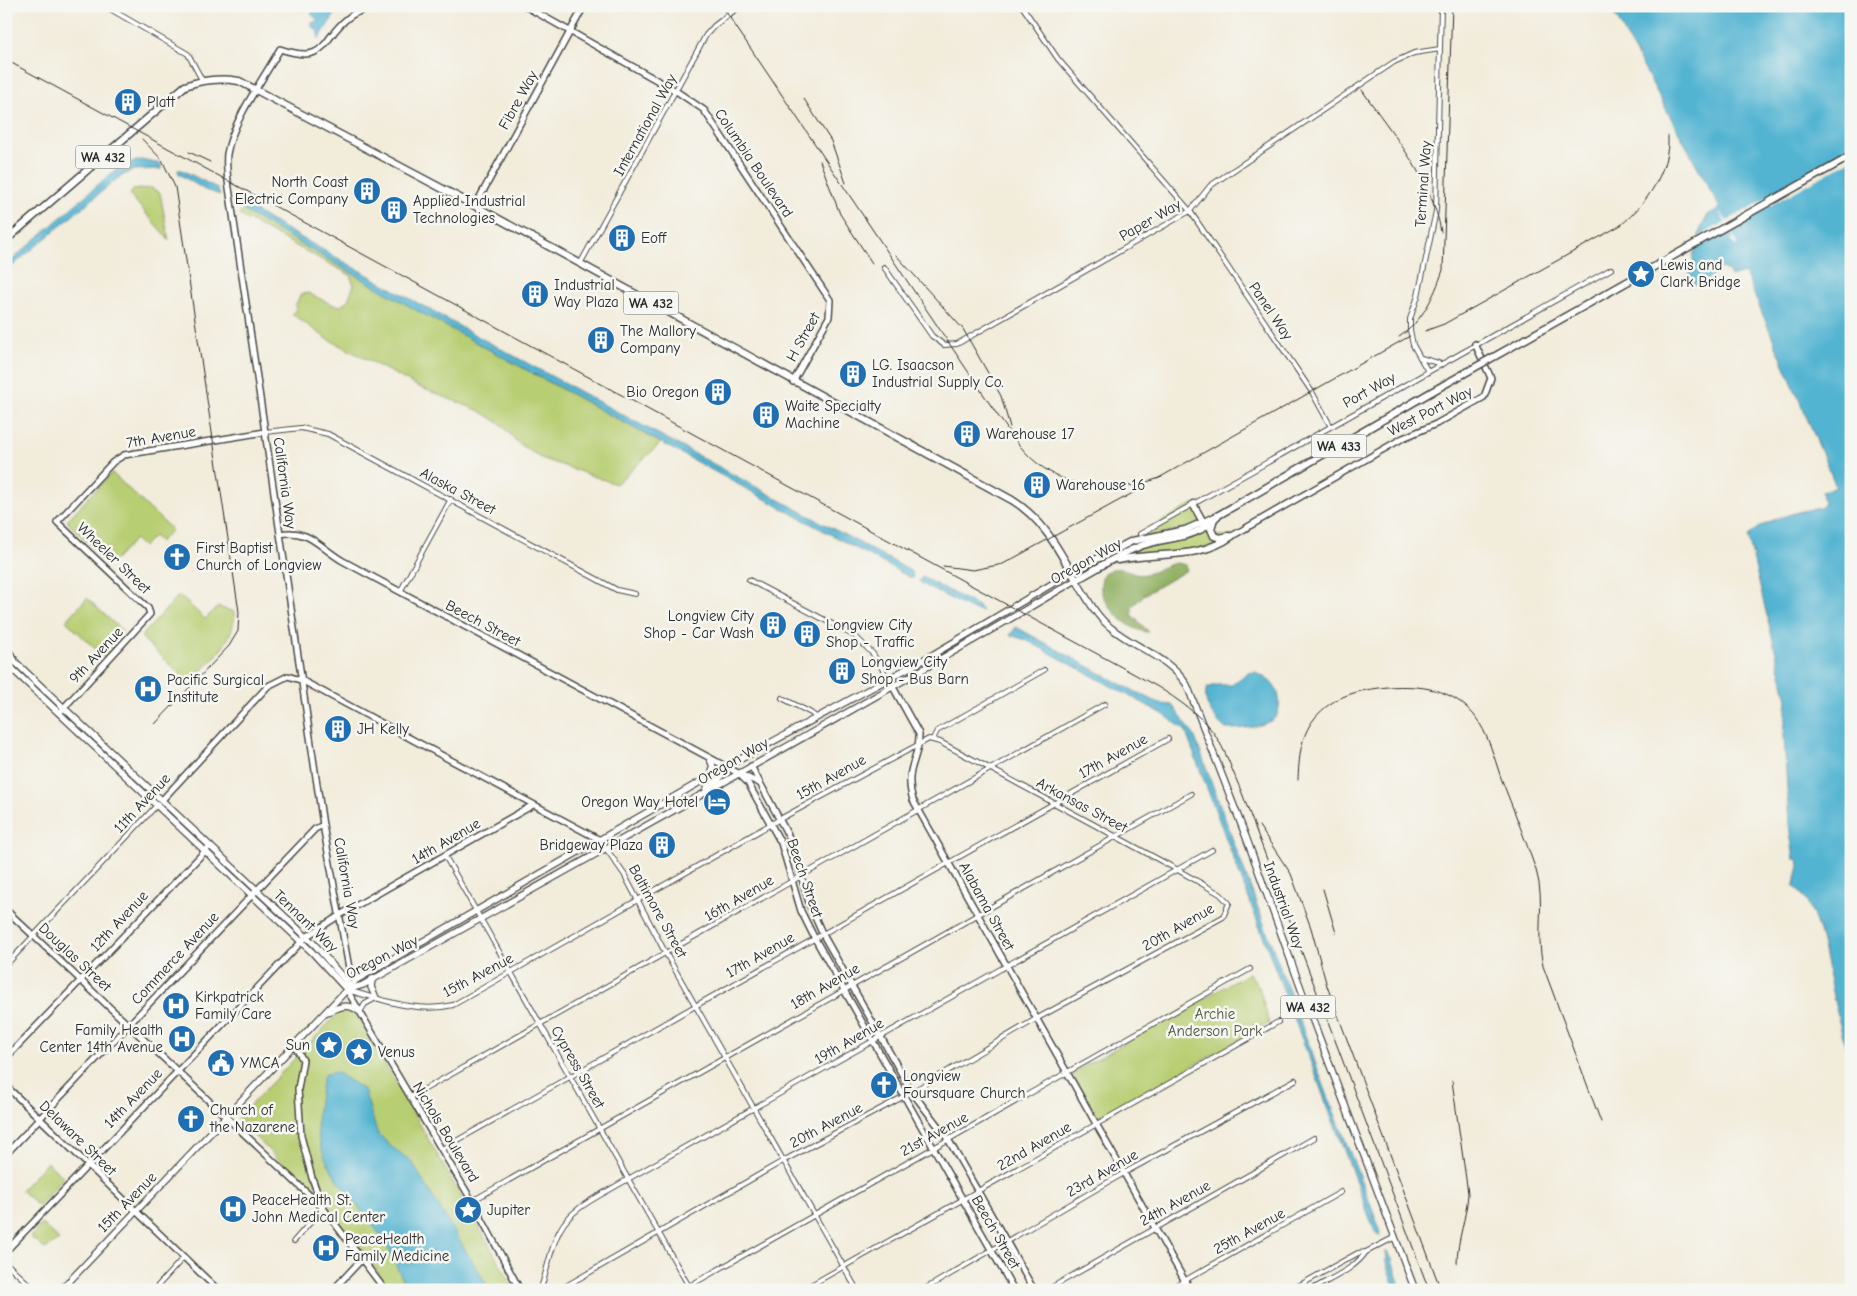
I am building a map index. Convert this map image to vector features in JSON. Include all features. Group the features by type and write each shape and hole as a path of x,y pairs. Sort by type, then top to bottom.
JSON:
{"highway":[{"name":"WA 432","path":"6,240 173,95 186,86 202,80 222,78 239,81 475,206 1023,507 1050,534 1072,572"},
{"name":"Oregon Way","path":"1076,580 1140,546 1176,539 1215,519 1432,391 1851,156"},
{"path":"1193,504 1203,522"},
{"name":"Oregon Way","path":"1072,572 1132,541 1185,530 1215,519"},
{"path":"1215,519 1211,528 1214,536 1220,538 1232,536"},
{"path":"1109,562 1142,555 1177,555 1199,552 1232,536"},
{"name":"Industrial Way","path":"1072,572 1076,580"},
{"path":"6,648 14,660"}],"main road":[{"name":"Oregon Way","path":"347,990 356,980 475,910 726,768 934,654 1072,572"},
{"name":"Oregon Way","path":"347,990 372,979 481,919 892,687 1076,580"},
{"name":"Industrial Way","path":"1076,580 1096,612 1109,627 1170,664 1187,685 1216,756 1415,1290"},
{"name":"Tennant Way","path":"6,653 157,806 256,890 304,940"},
{"name":"Tennant Way","path":"6,662 162,800 251,895 334,965 345,980 347,990"},
{"path":"710,759 714,767 711,777"},
{"path":"706,791 708,785 719,779 726,768"},
{"path":"372,979 370,984 376,998"},
{"name":"15th Avenue","path":"61,1290 347,990"},
{"path":"325,1013 344,1005 352,1006 360,1012"}],"street":[{"path":"105,6 177,45 188,54 202,80"},
{"name":"California Way","path":"347,990 349,968 323,825 226,162 232,138 280,49 295,54 310,54 322,49 353,15 378,6"},
{"name":"Columbia Boulevard","path":"525,6 676,91 704,110 827,292 831,303"},
{"name":"Fibre Way","path":"475,206 584,6"},
{"name":"International Way","path":"580,264 706,36 714,26 740,6"},
{"name":"Panel Way","path":"1022,6 1058,59 1190,211 1312,392 1330,425"},
{"name":"Terminal Way","path":"1427,370 1419,358 1411,339 1410,324 1418,296 1436,211 1441,6"},
{"name":"Paper Way","path":"884,267 932,336 944,345 951,346 1190,211 1210,186 1394,62 1414,53 1440,49"},
{"name":"Port Way","path":"1140,534 1427,370 1611,269"},
{"name":"H Street","path":"793,382 829,317 831,303"},
{"name":"West Port Way","path":"1232,536 1403,438 1436,424 1484,398 1491,378 1474,344"},
{"path":"1419,358 1432,363 1440,363"},
{"name":"Alaska Street","path":"265,432 301,428 322,431 618,590 636,594"},
{"name":"7th Avenue","path":"57,522 114,462 124,455 265,432"},
{"path":"400,592 451,499"},
{"name":"Wheeler Street","path":"57,522 148,608 150,614"},
{"name":"Beech Street","path":"280,534 298,532 306,535 343,562 738,774 748,783 781,843 801,911 814,937 1014,1290"},
{"path":"749,580 855,636 873,654 888,678 916,726 919,742 933,739 937,731 1044,670"},
{"name":"9th Avenue","path":"62,710 150,614"},
{"name":"11th Avenue","path":"6,965 268,686 288,676 303,680"},
{"name":"Baltimore Street","path":"303,680 600,840 607,847 857,1290"},
{"path":"782,698 817,718"},
{"name":"16th Avenue","path":"411,1097 1105,704"},
{"name":"Arkansas Street","path":"933,739 1176,869 1220,894 1229,903"},
{"name":"17th Avenue","path":"442,1149 1053,802 1168,739"},
{"name":"Alabama Street","path":"919,742 913,759 909,781 913,800 1190,1290"},
{"name":"15th Avenue","path":"347,990 415,1008 436,1009 452,1005 919,742"},
{"name":"Beech Street","path":"751,766 791,841 810,906 822,933 912,1092 948,1139 1034,1290"},
{"path":"738,774 746,775 762,784"},
{"name":"18th Avenue","path":"472,1201 1191,794"},
{"name":"14th Avenue","path":"6,1250 176,1070 304,940 340,915 533,805"},
{"name":"Commerce Avenue","path":"6,1154 251,895 315,829 323,825"},
{"name":"12th Avenue","path":"6,1058 207,849"},
{"name":"19th Avenue","path":"545,1290 542,1285 556,1238 564,1223 581,1208 628,1179 1212,850"},
{"name":"Cypress Street","path":"445,856 689,1288"},
{"name":"20th Avenue","path":"559,1290 783,1161 912,1092 1036,1019 1223,917 1229,903"},
{"name":"Douglas Street","path":"6,910 323,1208"},
{"name":"21st Avenue","path":"682,1290 689,1288 814,1214 1250,969"},
{"name":"Nichols Boulevard","path":"347,990 472,1201 520,1290"},
{"path":"360,1012 365,1004 376,998"},
{"name":"22nd Avenue","path":"802,1290 1278,1022"},
{"path":"294,1045 303,1060 298,1089 301,1136 312,1178 323,1208 363,1258 385,1290"},
{"name":"23rd Avenue","path":"923,1290 1124,1173 1295,1080"},
{"name":"Delaware Street","path":"6,1086 218,1290"},
{"name":"24th Avenue","path":"1047,1290 1314,1138"},
{"name":"25th Avenue","path":"1168,1290 1341,1192"},
{"path":"294,1241 323,1208"},
{"path":"1291,1290 1358,1253 1366,1252 1395,1237"},
{"path":"1311,1290 1348,1269 1361,1259 1366,1252"},
{"path":"154,1290 184,1258"},
{"path":"333,1290 363,1258"},
{"path":"6,1263 35,1290"}],"green space":[{"path":"151,188 160,193 169,240 130,195 133,190"},
{"path":"243,210 418,311 661,443 616,484 541,458 517,442 502,425 480,411 419,387 326,338 292,314 296,311 296,304 301,294 308,293 331,304 341,306 348,300 354,285 350,275 239,215"},
{"path":"112,473 172,530 160,542 154,536 143,547 135,539 111,564 68,523 68,519"},
{"path":"1193,504 1203,522 1192,527 1143,538 1140,534"},
{"path":"1208,525 1214,536 1232,536 1213,547 1109,562 1131,550"},
{"path":"1177,563 1185,565 1187,570 1144,595 1132,607 1132,615 1149,632 1136,629 1122,620 1103,596 1101,587 1104,573 1121,569 1140,575"},
{"path":"179,595 205,619 218,607 235,612 234,623 225,643 212,660 189,683 141,637"},
{"path":"87,598 122,631 110,644 115,649 106,659 66,621"},
{"name":"Archie Anderson Park","path":"1249,973 1259,987 1269,1023 1098,1119 1072,1073"},
{"path":"344,1007 354,1010 515,1290 390,1290 356,1243 318,1200 237,1119"},
{"path":"47,1162 64,1178 38,1206 21,1190"},
{"path":"42,1224 59,1240 45,1249 30,1237"}],"water":[{"path":"317,6 340,6 319,39 317,30 312,27 312,23 318,20 311,14"},
{"path":"1610,6 1851,6 1851,1066 1837,1014 1821,937 1810,909 1803,896 1794,886 1799,866 1798,859 1794,859 1789,825 1784,735 1787,699 1748,537 1753,531 1771,521 1802,511 1820,508 1824,505 1822,492 1836,486 1745,273 1731,277 1728,271 1721,268 1707,280 1691,286 1684,283 1693,268 1693,256 1701,228 1708,215 1720,208"},
{"path":"141,160 161,164 161,169 133,170 118,178 6,271 6,265 115,170 127,163"},
{"path":"178,170 182,170 217,188 220,195 205,190 179,174"},
{"path":"244,206 253,206 254,210 266,218 466,330 902,566 912,572 913,578 418,311 254,217 243,210"},
{"path":"922,577 978,606 982,611 970,609 924,585 919,581"},
{"path":"1016,627 1124,686 1161,704 1172,705 1194,735 1321,1078 1381,1232 1380,1236 1375,1232 1185,730 1163,714 1026,640 1010,635"},
{"path":"1255,672 1266,678 1277,690 1279,707 1277,715 1272,720 1261,725 1226,729 1207,705 1207,688 1216,685 1232,685 1247,673"},
{"path":"336,1072 364,1090 377,1132 389,1145 411,1161 487,1285 487,1290 409,1290 380,1235 332,1171 319,1142 317,1121 323,1077 325,1074"},
{"path":"1386,1251 1392,1259 1401,1290 1396,1290 1388,1270"}],"pier":[{"path":"1851,151 1851,160 1730,228 1738,244 1735,246 1731,240 1734,238 1728,229 1692,249 1695,239 1725,222 1718,210 1727,221"}],"railway":[{"path":"722,6 996,413 1024,451 1043,468 1075,483 1092,486 1127,486 1162,477"},
{"path":"1399,337 1415,323 1427,307 1443,270 1452,6"},
{"path":"6,60 1158,687 1194,713 1218,739 1242,793 1429,1290"},
{"path":"1362,90 1398,140 1420,175 1436,212 1441,232"},
{"path":"804,99 831,141 846,183"},
{"path":"1425,331 1444,324 1621,225 1639,207 1655,186 1665,162 1668,136"},
{"path":"142,139 162,160 175,187 239,612 238,631 229,646 155,724"},
{"path":"189,152 210,162"},
{"path":"820,161 840,214 872,263"},
{"path":"896,255 963,329 1001,396 1010,427"},
{"path":"1157,479 1410,336"},
{"path":"943,566 973,570 1003,564 1142,488"},
{"path":"1298,780 1301,748 1309,726 1321,711 1347,695 1388,687 1424,688 1435,690 1456,699 1474,715 1490,745 1536,870 1540,894 1540,941 1543,966 1601,1122"},
{"path":"1259,826 1291,874 1311,928 1327,986 1441,1290"},
{"path":"1323,889 1336,933"},
{"path":"1452,1081 1468,1193 1457,1263"}],"place":[{"name":"Platt","path":"128,102"},
{"name":"North Coast Electric Company","path":"367,191"},
{"name":"Applied Industrial Technologies","path":"394,210"},
{"name":"Eoff","path":"622,238"},
{"name":"Lewis and Clark Bridge","path":"1641,274"},
{"name":"Industrial Way Plaza","path":"535,294"},
{"name":"The Mallory Company","path":"601,340"},
{"name":"LG. Isaacson Industrial Supply Co.","path":"853,374"},
{"name":"Bio Oregon","path":"718,392"},
{"name":"Waite Specialty Machine","path":"766,415"},
{"name":"Warehouse 17","path":"967,434"},
{"name":"Warehouse 16","path":"1037,485"},
{"name":"First Baptist Church of Longview","path":"177,557"},
{"name":"Longview City Shop - Car Wash","path":"773,625"},
{"name":"Longview City Shop - Traffic","path":"807,634"},
{"name":"Longview City Shop - Bus Barn","path":"842,671"},
{"name":"Pacific Surgical Institute","path":"148,689"},
{"name":"JH Kelly","path":"338,729"},
{"name":"Oregon Way Hotel","path":"717,802"},
{"name":"Bridgeway Plaza","path":"662,845"},
{"name":"Kirkpatrick Family Care","path":"176,1006"},
{"name":"Family Health Center 14th Avenue","path":"182,1039"},
{"name":"Sun","path":"329,1045"},
{"name":"Venus","path":"359,1052"},
{"name":"YMCA","path":"221,1063"},
{"name":"Longview Foursquare Church","path":"884,1085"},
{"name":"Church of the Nazarene","path":"191,1119"},
{"name":"PeaceHealth St. John Medical Center","path":"233,1209"},
{"name":"Jupiter","path":"468,1210"},
{"name":"PeaceHealth Family Medicine","path":"326,1248"}]}
